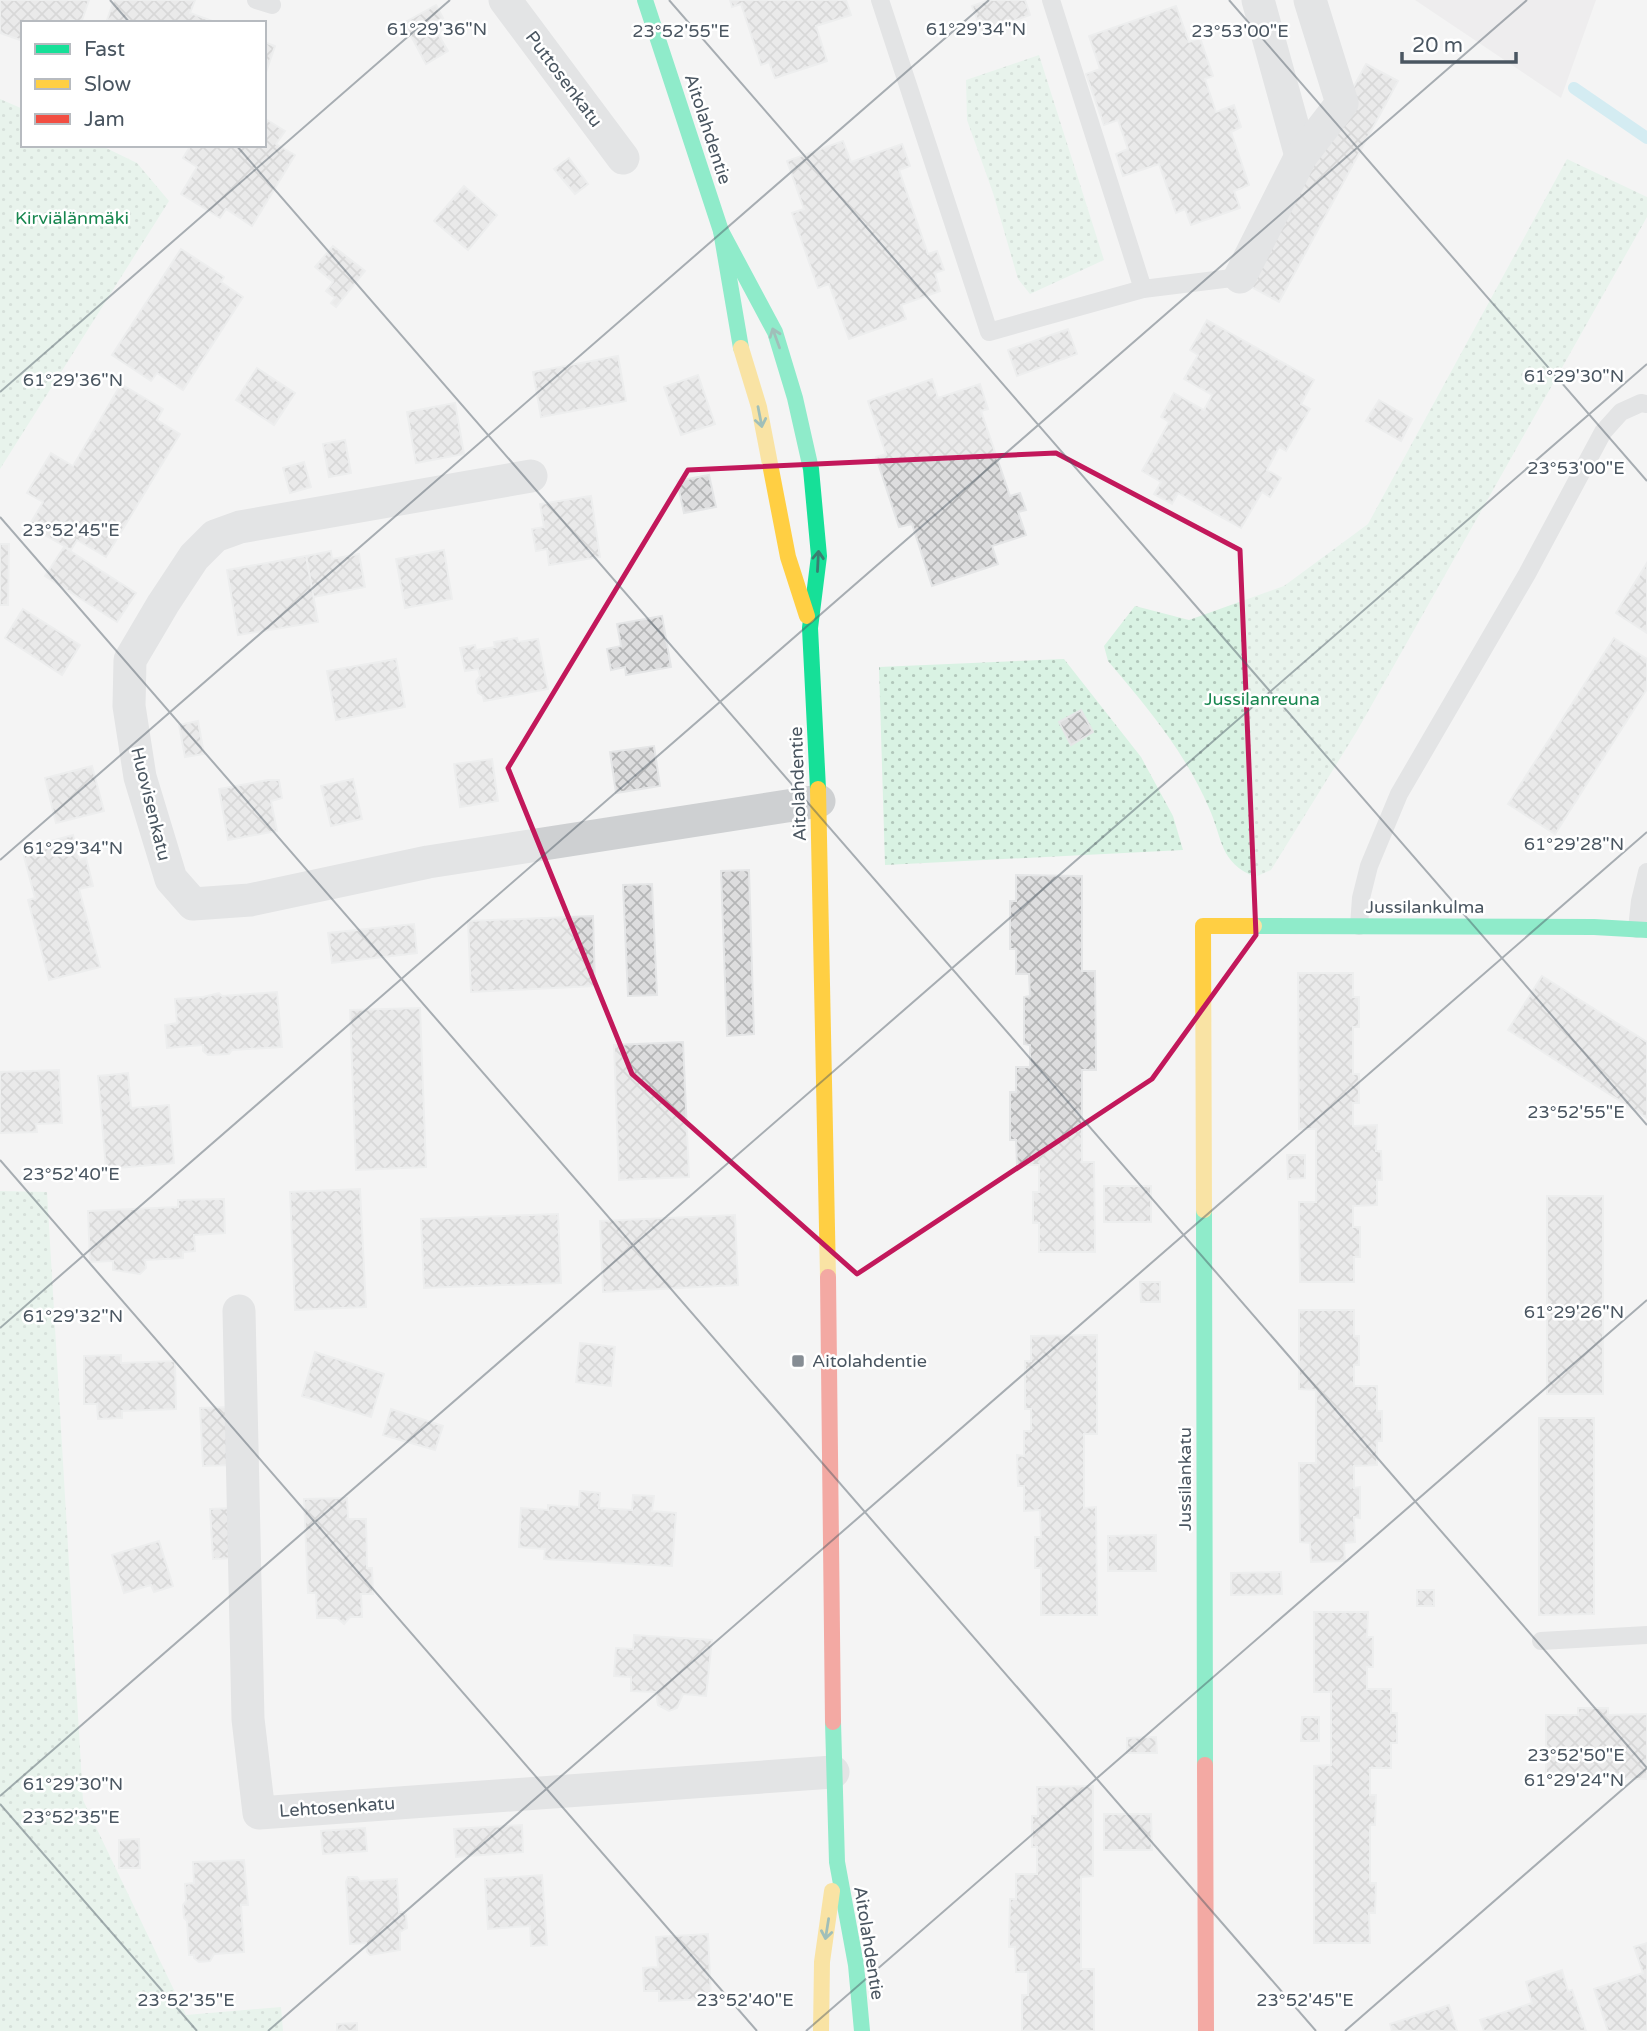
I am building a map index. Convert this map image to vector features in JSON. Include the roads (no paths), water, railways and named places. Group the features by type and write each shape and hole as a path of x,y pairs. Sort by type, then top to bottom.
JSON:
{"main road":[{"name":"Aitolahdentie","path":"645,0 721,231 739,342 759,407 788,557 810,628"},
{"name":"Aitolahdentie","path":"721,231 775,332 795,398 808,457 819,556 810,628 819,801 830,1363 833,1772 837,1862 856,1965 862,2031"},
{"name":"Jussilankulma","path":"1203,926 1642,929"},
{"name":"Jussilankatu","path":"1203,926 1206,2031"},
{"name":"Aitolahdentie","path":"821,2031 822,1962 837,1862"}],"street":[{"name":"Puttosenkatu","path":"505,0 623,158"},
{"path":"1258,0 1301,156"},
{"path":"1240,277 1301,156 1342,103 1310,0"},
{"name":"Huovisenkatu","path":"531,476 240,527 215,536 194,557 130,660 129,706 140,777 171,879 193,904 250,900 428,862 819,801"},
{"name":"Lehtosenkatu","path":"239,1311 248,1719 259,1813 833,1772"}],"lane":[{"path":"880,0 989,332 1143,289 1240,277"},
{"path":"1052,0 1143,289"},
{"path":"1359,926 1361,898 1369,866 1399,794 1527,574 1603,432 1621,412 1641,403 1647,404"},
{"path":"1642,929 1640,901 1647,872"},
{"path":"1541,1641 1647,1635"}],"waterway":[{"path":"1574,88 1647,138"}],"place":[{"name":"Aitolahdentie","path":"798,1361"}],"park label":[{"name":"Kirviälänmäki","path":"72,218"},
{"name":"Jussilanreuna","path":"1262,699"}]}
